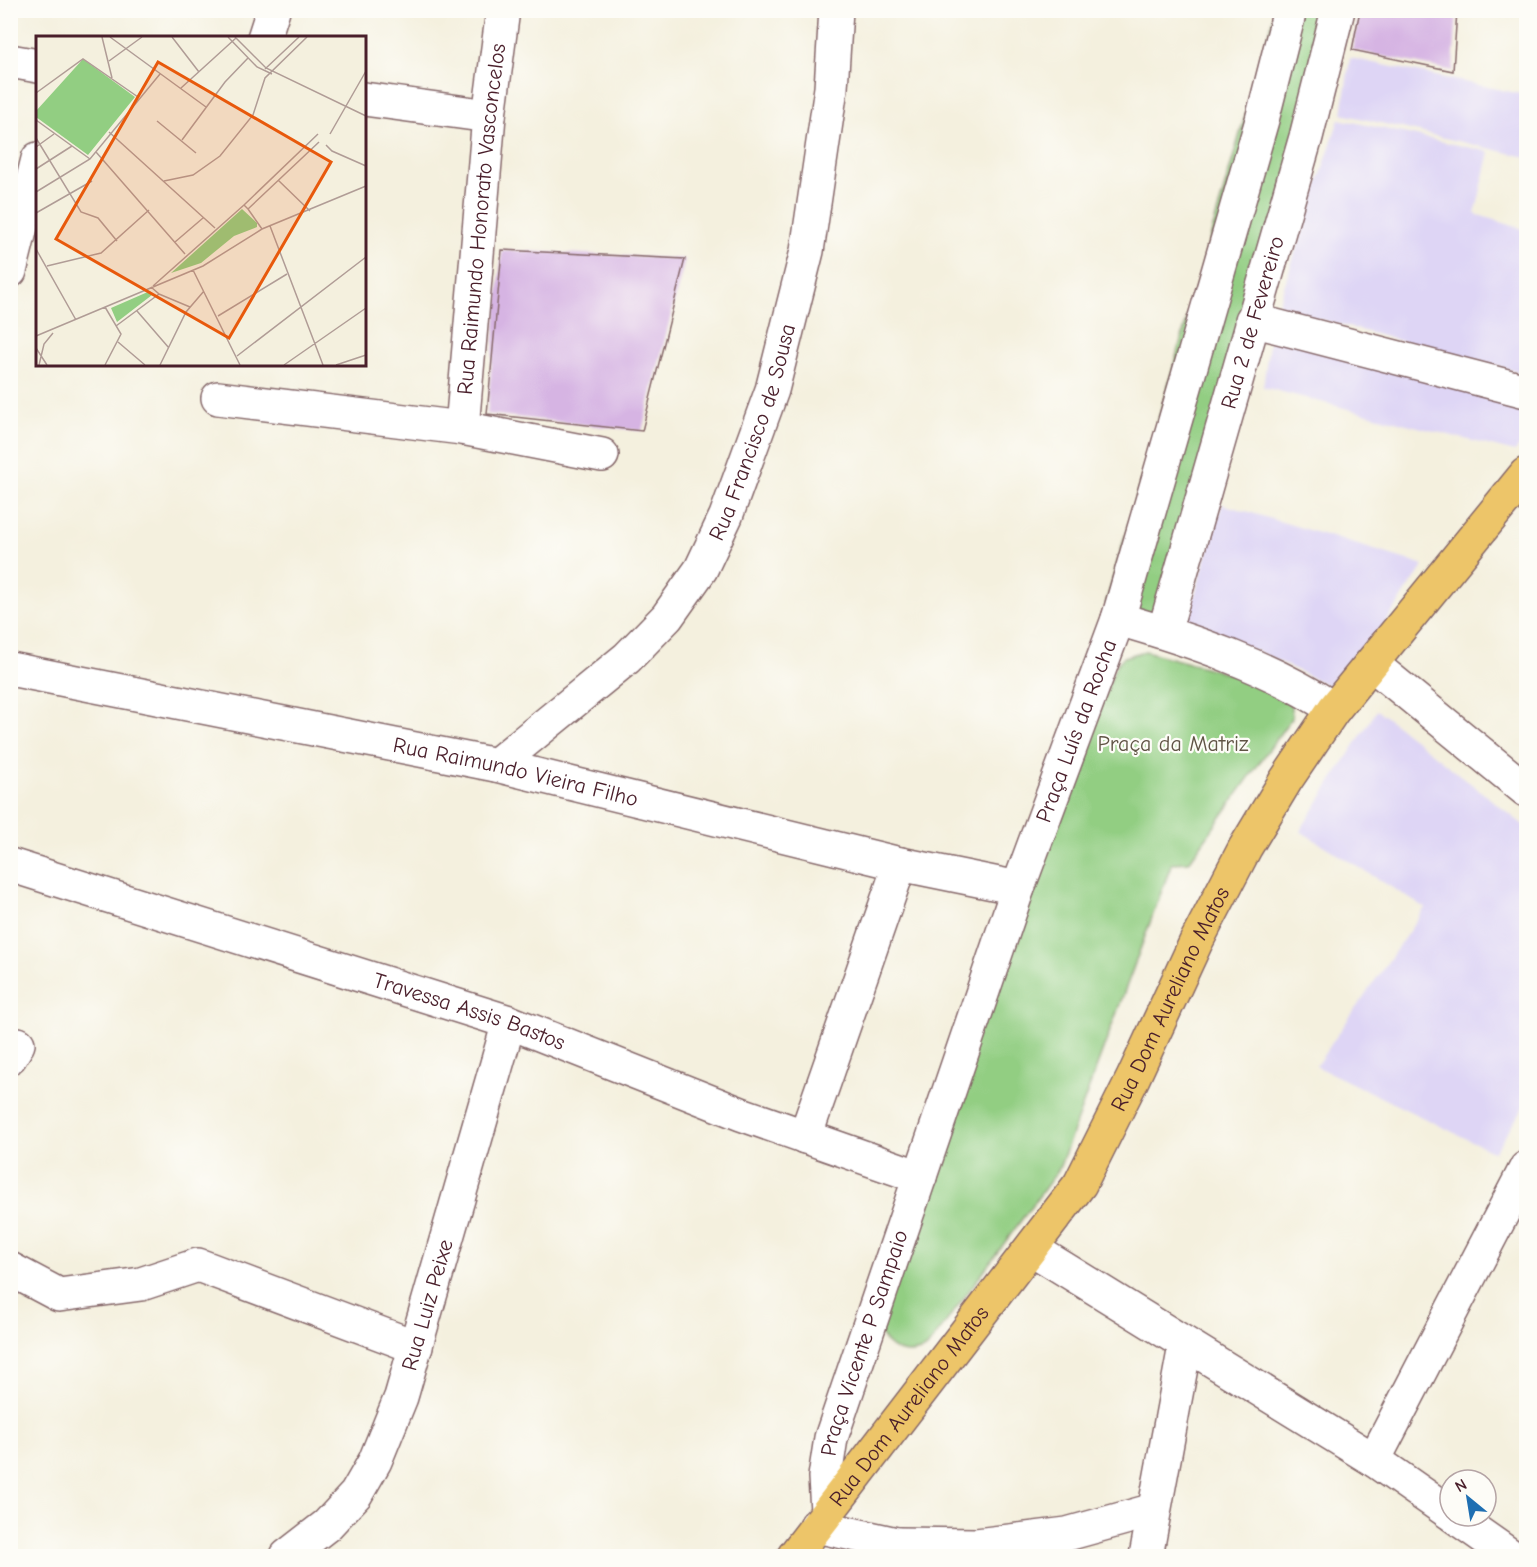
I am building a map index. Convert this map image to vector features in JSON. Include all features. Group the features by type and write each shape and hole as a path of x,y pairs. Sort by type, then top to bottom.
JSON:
{"main road":[{"name":"Rua Dom Aureliano Matos","path":"794,1557 1080,1184 1133,1078 1196,942 1245,848 1334,709 1374,665 1527,474"}],"street":[{"path":"265,36 273,10"},
{"name":"Rua Raimundo Honorato Vasconcelos","path":"462,428 489,116 503,10"},
{"name":"Rua Francisco de Sousa","path":"496,765 627,658 667,617 701,569 721,526 772,390 807,250 831,88 836,10"},
{"name":"Rua 2 de Fevereiro","path":"1118,620 1259,132 1290,10"},
{"name":"Rua 2 de Fevereiro","path":"1164,632 1306,137 1338,10"},
{"path":"10,61 36,66"},
{"path":"366,99 489,116"},
{"path":"10,271 36,167"},
{"path":"1252,320 1527,391"},
{"name":"Rua Raimundo Honorato Vasconcelos","path":"218,398 462,428 602,454"},
{"name":"Praça Luís da Rocha","path":"920,1177 1018,888 1118,620 1164,632 1278,677 1334,709"},
{"path":"1374,665 1527,790"},
{"name":"Rua Raimundo Vieira Filho","path":"10,669 496,765 900,864 1018,888"},
{"path":"805,1137 900,864"},
{"name":"Travessa Assis Bastos","path":"10,865 509,1022 805,1137 920,1177"},
{"name":"Rua Luiz Peixe","path":"287,1557 327,1525 356,1494 375,1461 401,1397 509,1022"},
{"path":"1374,1460 1527,1168"},
{"name":"Praça Vicente P Sampaio","path":"822,1518 831,1438 920,1177"},
{"path":"1032,1249 1185,1346 1374,1460 1438,1505"},
{"path":"10,1269 59,1295 141,1284 198,1265 416,1347"},
{"path":"1146,1557 1185,1346"},
{"path":"822,1518 894,1550 976,1545 1067,1534 1154,1510"},
{"path":"1471,1528 1511,1557"}],"shaded area":[{"path":"1350,58 1526,95 1526,157 1342,114"},
{"path":"1339,119 1490,152 1475,214 1526,230 1526,374 1277,308"},
{"path":"1271,330 1526,401 1526,435 1515,452 1263,387"},
{"path":"1222,504 1424,565 1340,691 1259,652 1185,628"},
{"path":"1377,710 1526,827 1526,1104 1494,1152 1316,1066 1425,908 1300,831"}],"green space":[{"path":"1275,11 1344,11 1169,620 1106,603"},
{"name":"Praça da Matriz","path":"1145,651 1278,687 1290,700 1292,717 1189,862 1172,863 1059,1169 927,1348 912,1353 898,1351 887,1343 878,1330 922,1179 1116,665 1124,657"}],"building":[{"path":"1360,10 1457,10 1453,71 1352,50"},
{"path":"502,250 685,259 642,431 487,414"}]}
